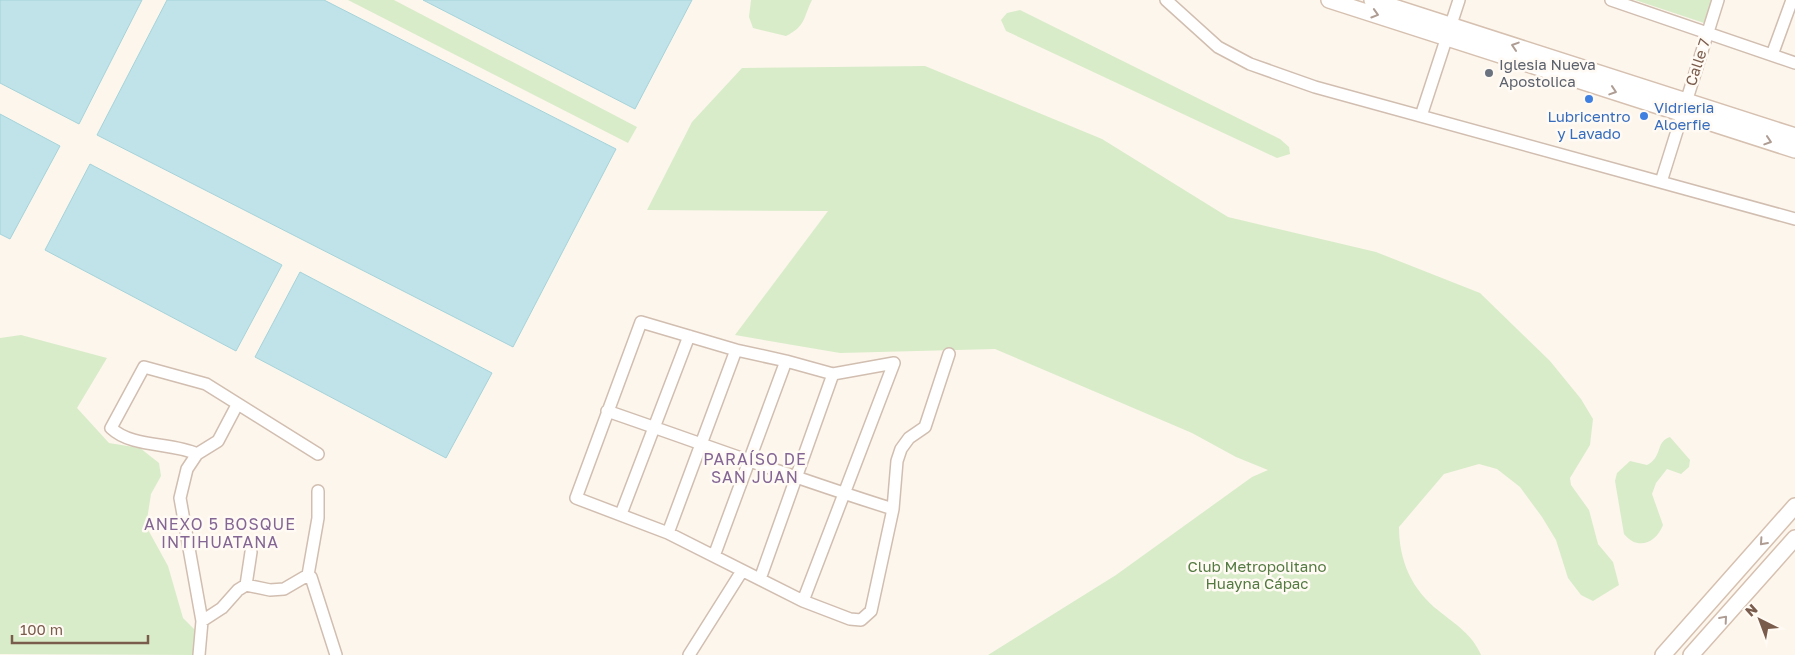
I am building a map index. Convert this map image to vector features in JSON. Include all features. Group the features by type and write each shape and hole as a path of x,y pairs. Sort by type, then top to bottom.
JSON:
{"main road":[{"path":"1329,0 1449,31 1683,107 1795,150"},
{"path":"1379,1 1449,31"},
{"path":"1683,107 1795,136"},
{"path":"1663,655 1795,506"},
{"path":"1691,655 1795,538"}],"street":[{"path":"1166,0 1218,47 1250,64 1316,87 1795,219"},
{"path":"1420,116 1459,0"},
{"path":"1611,0 1795,63"},
{"name":"Calle 7","path":"1661,182 1718,0"},
{"path":"1772,55 1792,0"},
{"path":"803,601 894,363 833,374 736,350 641,322 576,498 668,533 803,601 850,619 861,620 871,611 893,509 897,461 901,449 909,438 925,427 949,354"},
{"path":"621,514 689,336"},
{"path":"668,533 736,350"},
{"path":"714,556 786,361"},
{"path":"198,454 182,447 131,439 111,428 141,370 147,366 206,384 318,454"},
{"path":"760,579 833,374"},
{"path":"199,655 202,621 180,498 187,469 198,454 218,441 237,404"},
{"path":"607,411 749,459 795,478 893,509"},
{"path":"202,621 222,608 238,590 246,585 270,590 284,589 308,575 318,518 318,491"},
{"path":"246,585 251,552"},
{"path":"689,655 742,570"},
{"path":"308,575 311,577 336,655"}],"green space":[{"path":"348,0 394,0 637,127 628,143"},
{"path":"751,0 812,0 801,25 786,36 753,28 749,17"},
{"path":"1635,0 1712,0 1704,23"},
{"path":"1020,10 1280,139 1289,147 1290,154 1277,158 1006,31 1001,20 1007,13"},
{"name":"Club Metropolitano Huayna Cápac","path":"925,66 1102,139 1228,217 1376,252 1480,293 1550,361 1581,399 1593,419 1590,445 1570,478 1571,485 1589,510 1598,544 1613,562 1619,585 1593,601 1581,595 1568,578 1556,540 1520,487 1497,469 1479,464 1444,474 1399,527 1401,552 1414,584 1430,603 1468,636 1481,655 988,655 1116,575 1252,477 1268,470 1236,457 1192,433 995,349 840,353 735,335 828,211 647,210 692,122 742,68"},
{"path":"21,335 107,358 77,408 109,443 140,448 159,463 161,476 151,494 146,526 168,566 183,618 199,634 197,655 0,654 0,338"},
{"path":"1670,437 1690,460 1689,467 1681,474 1667,469 1656,483 1652,494 1663,525 1651,540 1646,543 1635,542 1624,534 1615,481 1617,473 1630,461 1647,465 1652,462 1662,442"}],"water":[{"path":"0,0 142,0 79,124 0,83"},
{"path":"167,0 324,0 616,149 513,347 97,135"},
{"path":"423,0 692,0 635,109"},
{"path":"0,114 60,146 10,239 0,234"},
{"path":"90,164 282,265 236,351 45,250"},
{"path":"300,272 492,373 446,458 255,357"}],"place":[{"name":"Iglesia Nueva Apostolica","path":"1489,73"},
{"name":"Lubricentro y Lavado","path":"1589,99"},
{"name":"Vidrieria Aloerfie","path":"1644,116"}],"district":[{"name":"PARAÍSO DE SAN JUAN","path":"755,468"},
{"name":"ANEXO 5 BOSQUE INTIHUATANA","path":"220,533"}]}
